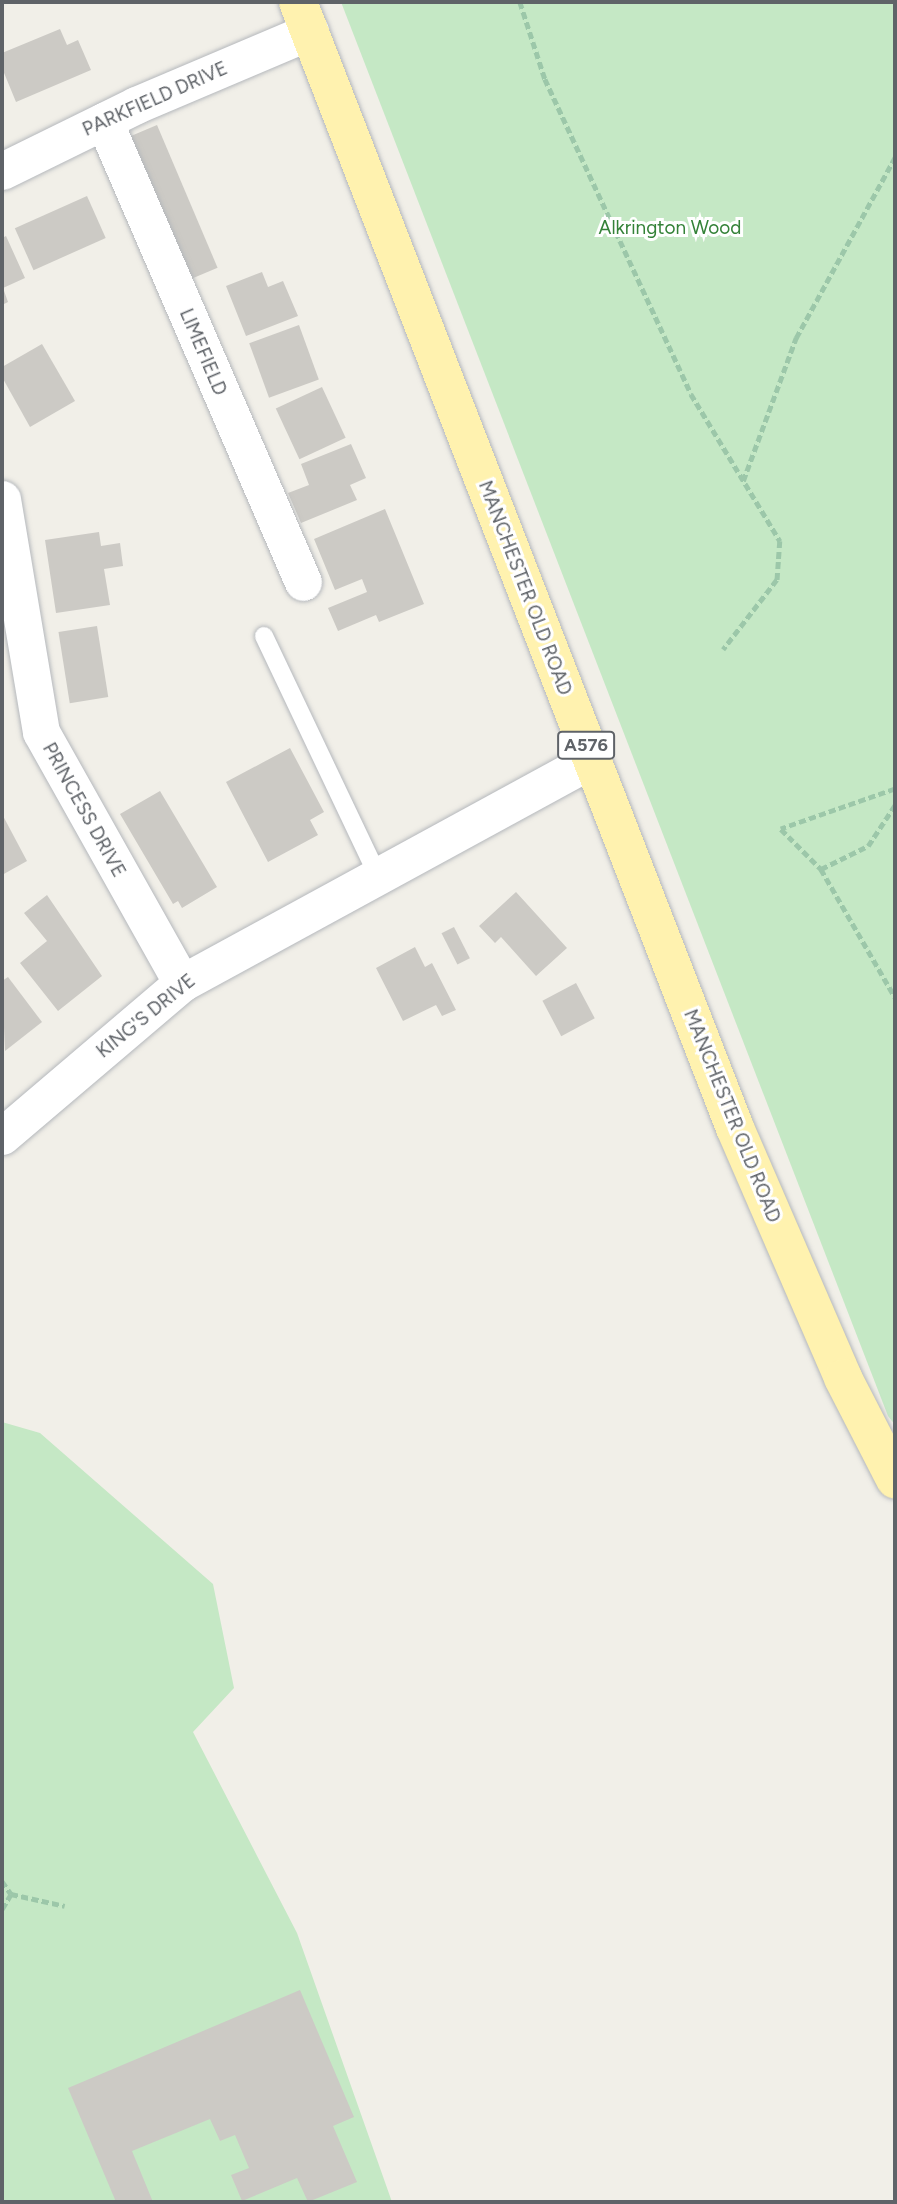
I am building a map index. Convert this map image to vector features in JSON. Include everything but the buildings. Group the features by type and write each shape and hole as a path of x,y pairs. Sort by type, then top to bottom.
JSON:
{"main road":[{"name":"MANCHESTER OLD ROAD","path":"304,16 735,1128 843,1378 895,1479"}],"street":[{"name":"PARKFIELD DRIVE","path":"2,172 304,16"},
{"name":"LIMEFIELD","path":"104,121 303,582"},
{"name":"PRINCESS DRIVE","path":"2,499 41,732 182,983"},
{"name":"KING'S DRIVE","path":"2,1136 182,983 592,760"}],"lane":[{"path":"264,636 378,876"}],"path":[{"path":"520,2 545,79 685,382 780,541 778,580 723,650"},
{"path":"743,481 796,338 895,157"},
{"path":"895,789 781,829 821,869 895,997"},
{"path":"821,869 868,846 895,805"},
{"path":"2,1881 11,1894 65,1906"},
{"path":"2,1909 11,1894"}],"green space":[{"name":"Alkrington Wood","path":"341,2 895,2 895,1425 888,1416"},
{"path":"2,1422 40,1433 213,1584 234,1688 193,1732 297,1933 392,2202 2,2202"}]}
